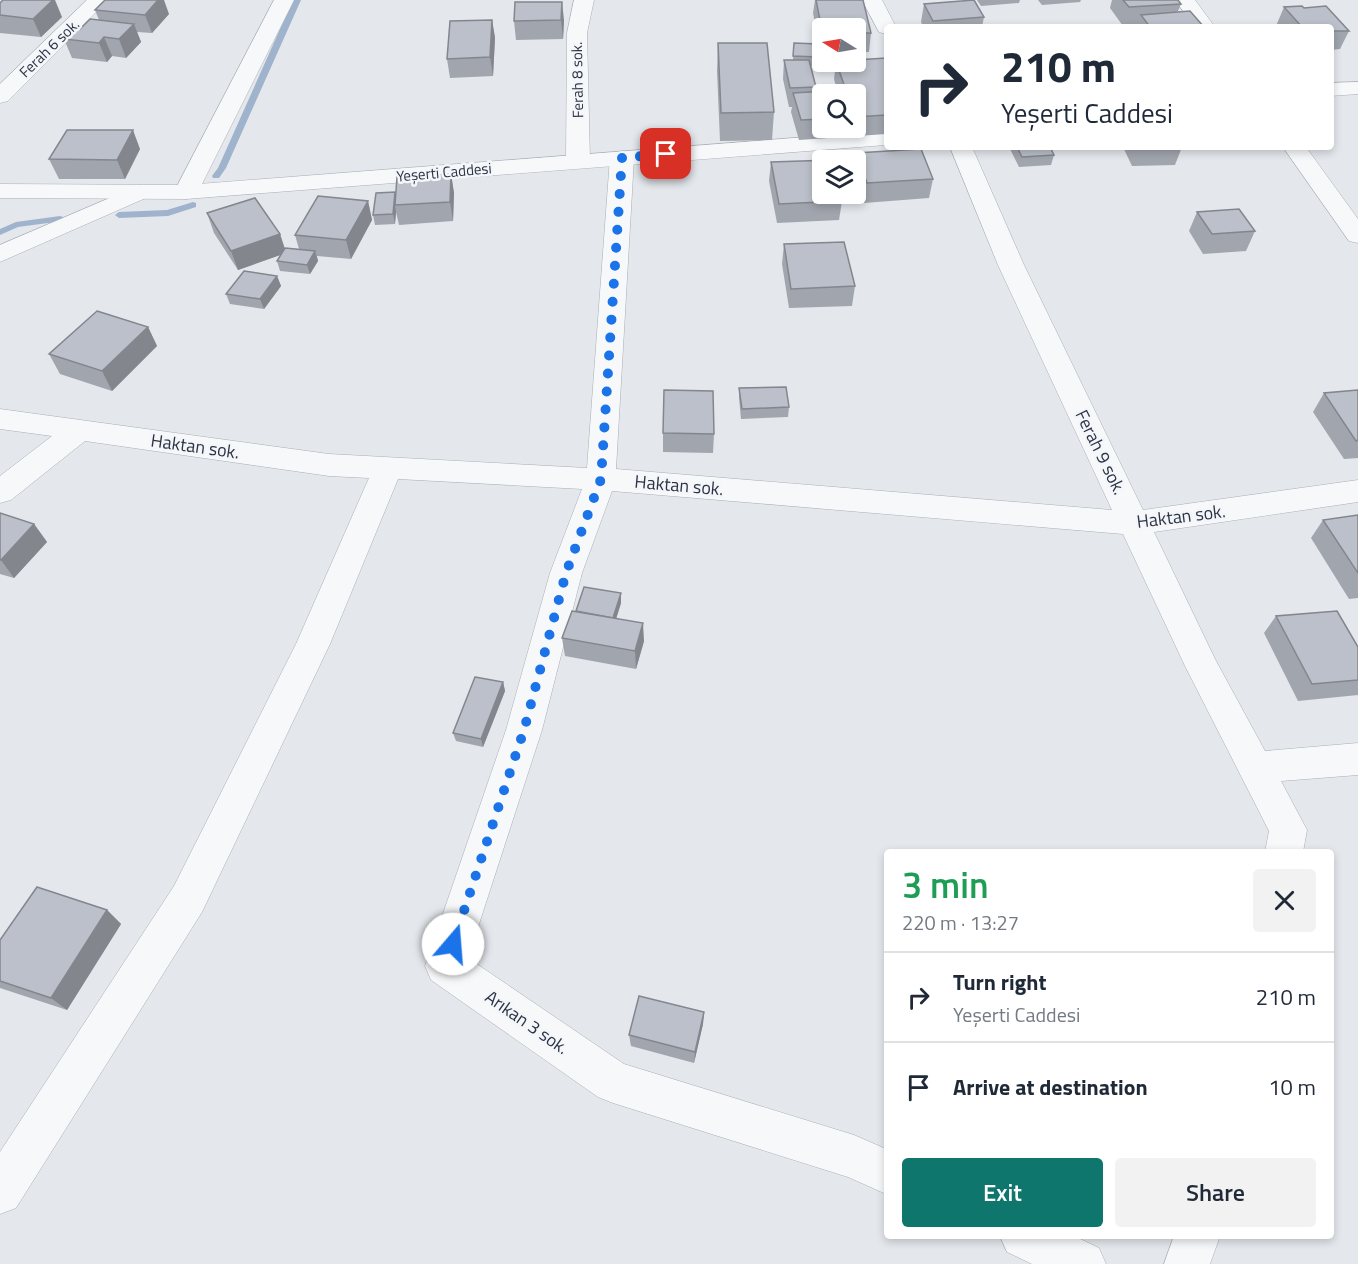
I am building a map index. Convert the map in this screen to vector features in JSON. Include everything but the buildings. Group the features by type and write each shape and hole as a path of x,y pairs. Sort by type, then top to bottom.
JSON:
{"street":[{"name":"Ferah 6 sok.","path":"0,96 98,0"},
{"path":"186,192 284,0"},
{"name":"Ferah 8 sok.","path":"579,161 577,33 584,0"},
{"path":"872,0 884,24"},
{"path":"1185,0 1204,24"},
{"path":"1334,90 1358,88"},
{"name":"Yeşerti Caddesi","path":"0,191 186,192 884,138"},
{"name":"Ferah 9 sok.","path":"962,150 1011,265 1202,666 1287,830 1284,849"},
{"path":"1296,150 1358,236"},
{"name":"Arıkan 3 sok.","path":"622,158 601,479 566,573 524,730 445,966 613,1082 854,1157 884,1171"},
{"path":"0,254 140,192"},
{"name":"Haktan sok.","path":"0,419 329,465 601,479 1135,523 1358,491"},
{"path":"0,492 80,430"},
{"path":"0,1192 188,899 313,644 388,468"},
{"path":"1255,768 1358,759"},
{"path":"1029,1239 1083,1264"},
{"path":"1187,1264 1196,1239"}],"waterway":[{"path":"216,176 222,168 297,0"},
{"path":"119,215 168,213 193,205"},
{"path":"0,232 16,225 60,219"}],"route":[{"path":"453,944 524,730 566,573 601,479 622,158 666,154"}]}
